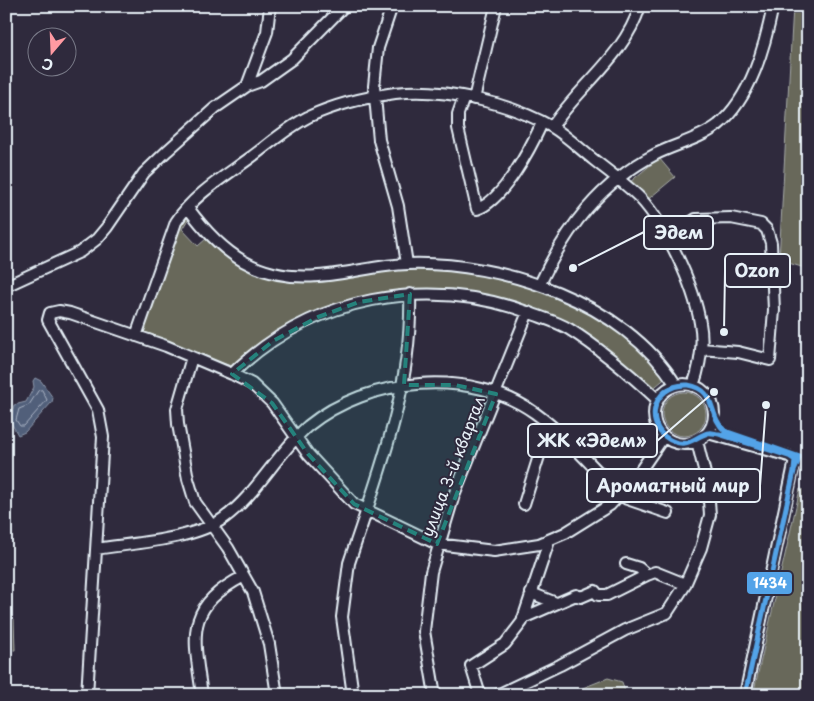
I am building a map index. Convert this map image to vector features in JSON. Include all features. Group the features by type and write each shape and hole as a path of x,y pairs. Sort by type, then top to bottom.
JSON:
{"street":[{"path":"247,86 267,32 270,6"},
{"path":"6,286 80,252 96,239 108,227 144,173 215,108 247,86 261,82 292,59 344,6"},
{"path":"392,6 378,48 374,70 375,97 379,140 398,206 408,264"},
{"path":"496,6 469,98 458,114 458,128 477,209 497,194 516,171 530,150 542,123"},
{"path":"552,127 572,99 615,55 627,38 640,6"},
{"path":"540,284 575,222 617,179 657,154 706,132 723,119 736,104 754,70 763,47 770,7"},
{"path":"136,336 176,222 208,189 284,132 309,117 375,97 396,93 420,93 469,98 512,110 552,127 640,198 666,238 694,299 700,323 701,349 700,366 693,386"},
{"path":"188,208 207,234 219,245 253,267 275,275 318,276 408,264 477,270 540,284 597,312 624,330 652,354 676,385"},
{"path":"666,238 696,219 731,218 761,224 767,230 771,243 774,310 770,360 738,352 701,349"},
{"path":"232,374 244,362 273,341 318,317 359,302 410,294 478,298 508,304 568,328 626,370 658,400"},
{"path":"353,695 342,618 349,563 393,429 404,385 411,319 410,294"},
{"path":"87,695 102,454 101,424 98,410 48,320 50,313 59,311 70,313 136,336 192,357 252,384 272,403 288,424 295,438 354,504 437,544 494,550 524,547 549,541 587,522 610,505 636,477 664,436"},
{"name":"улица 3-й квартал","path":"435,695 424,631 427,589 437,544 454,494 528,312"},
{"path":"192,357 177,409 188,479 195,502 212,525 254,592 262,614 277,695"},
{"path":"96,548 196,533 212,525 224,518 239,504 295,438 322,415 342,405 388,388 404,385 455,385 496,394 517,402 549,424 620,494 627,499 668,513"},
{"path":"676,385 693,386 709,396 714,408 713,422 708,432 697,441 686,444 675,443 658,430 654,415 658,400 670,387 676,385"},
{"path":"713,416 718,426 725,431 800,457 794,471"},
{"path":"524,504 549,424"},
{"path":"708,432 789,456 795,460 745,695"},
{"path":"498,695 560,665 625,630 668,612 684,587 694,564 707,531 710,515 708,486 697,441"},
{"path":"480,695 471,666 505,644 523,618 549,541"},
{"path":"626,564 639,568 647,575"},
{"path":"523,618 576,595 581,596 595,591 598,595 607,595 655,572 680,582"},
{"path":"202,695 195,638 201,612 209,599 244,576"},
{"path":"532,593 556,603"}],"highlighted area":[{"path":"410,294 404,385 455,385 496,394 437,544 354,504 308,454 272,403 232,374 273,341 318,317 359,302"}],"green space":[{"path":"793,6 808,6 808,269 779,260"},
{"path":"659,158 675,177 646,201 630,182"},
{"path":"186,216 189,218 182,229 198,246 207,238 249,268 279,280 294,282 327,281 391,271 439,269 490,275 515,280 539,288 582,307 637,348 667,377 651,390 603,347 571,326 543,312 513,301 482,294 450,290 386,293 355,299 325,309 300,320 276,334 231,366 142,335 180,222"},
{"path":"688,392 700,398 705,405 705,423 700,430 693,435 680,436 672,433 665,426 662,410 665,402 672,395"},
{"path":"800,489 808,491 808,695 753,695"},
{"path":"6,620 14,620 15,650 6,650"},
{"path":"608,678 622,682 626,695 565,695"}],"water":[{"path":"35,378 41,381 53,398 52,402 25,432 18,435 10,421 14,405 26,402 34,387 33,381"}],"transit line":[{"name":"1434","path":"688,385 704,392 719,425 725,431 800,457 794,471 795,460 789,456 719,434 704,434 684,443 675,442 665,436 658,428 655,419 658,399 675,386 688,385"},
{"name":"1434","path":"745,695 794,471"}],"place":[{"name":"Эдем","path":"573,268"},
{"name":"Ozon","path":"724,332"},
{"name":"ЖК «Эдем»","path":"714,392"},
{"name":"Ароматный мир","path":"766,405"}]}
